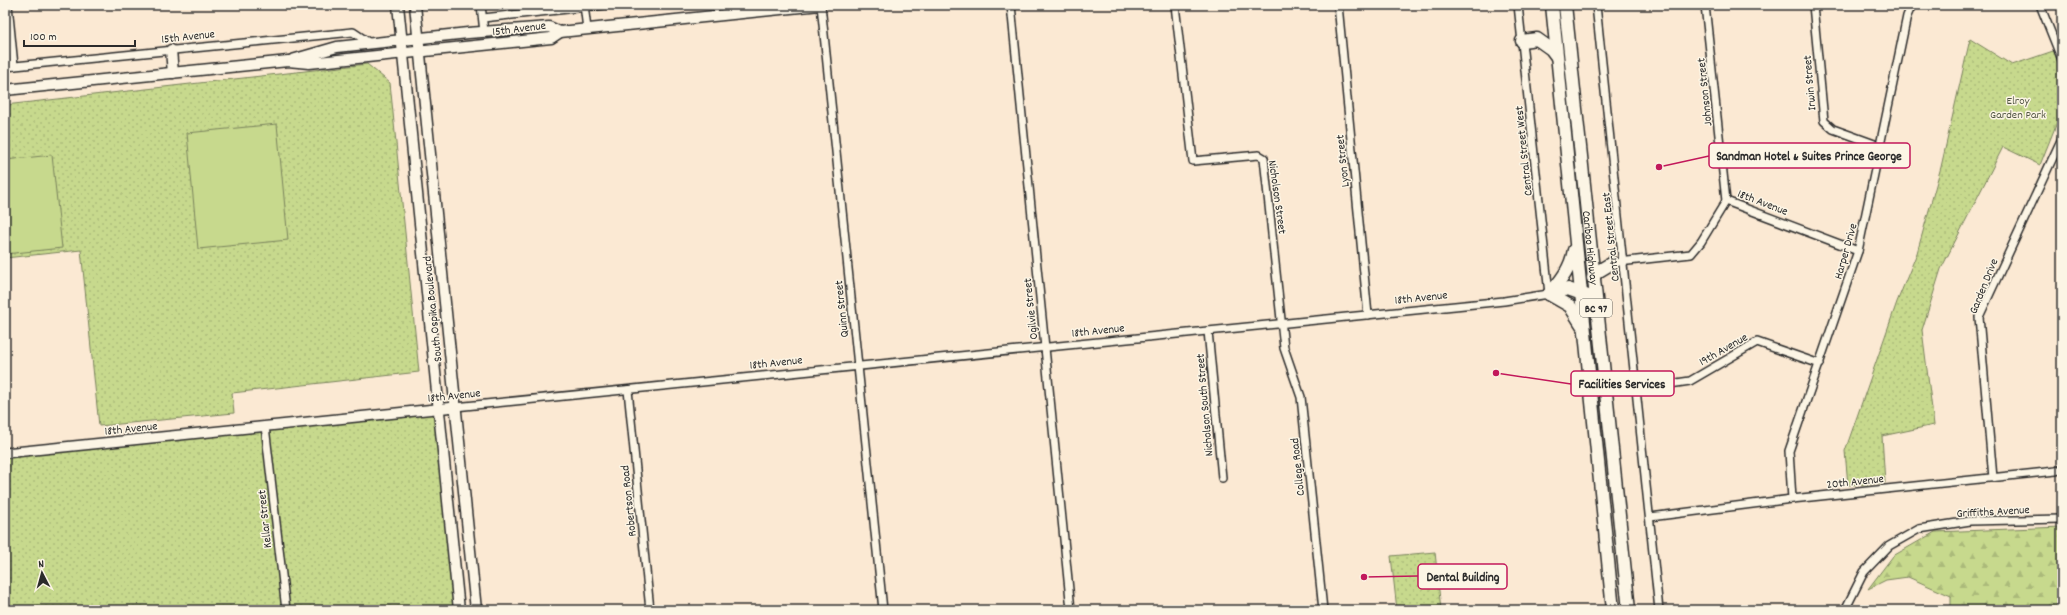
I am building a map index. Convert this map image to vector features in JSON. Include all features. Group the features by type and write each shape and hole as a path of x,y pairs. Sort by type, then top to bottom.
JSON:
{"highway":[{"name":"Cariboo Highway","path":"1565,5 1590,253 1629,610"},
{"path":"1522,41 1537,39 1548,28 1552,10"},
{"name":"Cariboo Highway","path":"1552,10 1614,610"},
{"path":"1537,39 1551,49 1557,57"},
{"path":"1549,294 1563,279 1569,268 1576,239"},
{"path":"1590,253 1618,262"},
{"path":"1593,278 1597,272 1618,262"},
{"path":"1549,294 1568,290 1581,293 1589,297 1596,307"},
{"path":"1549,294 1570,306 1577,314 1586,334"}],"main road":[{"name":"South Ospika Boulevard","path":"398,5 459,610"},
{"name":"South Ospika Boulevard","path":"415,5 476,610"},
{"name":"15th Avenue","path":"5,90 288,61 309,63 403,54 551,38 560,32 820,5"},
{"name":"15th Avenue","path":"288,61 337,47 418,38 550,27 560,32"},
{"path":"171,50 173,73"}],"street":[{"path":"8,5 14,66"},
{"path":"481,5 484,32"},
{"name":"15th Avenue","path":"483,18 584,6 605,5"},
{"name":"Quinn Street","path":"820,5 883,610"},
{"name":"Ogilvie Street","path":"1011,5 1071,610"},
{"name":"Nicholson Street","path":"1175,5 1193,161 1259,155 1264,158 1283,323"},
{"name":"Lyon Street","path":"1338,5 1368,315"},
{"name":"Central Street West","path":"1518,5 1549,294"},
{"name":"Central Street East","path":"1596,5 1618,262 1636,389 1660,610"},
{"name":"Johnson Street","path":"1705,5 1726,201"},
{"name":"Irwin Street","path":"1813,5 1824,121 1833,129 1880,146"},
{"name":"Harper Drive","path":"1792,499 1789,451 1858,251 1907,16 1912,5"},
{"path":"2040,5 2062,60"},
{"path":"584,6 587,29"},
{"name":"15th Avenue","path":"5,67 353,32 370,44"},
{"name":"Garden Drive","path":"1993,478 1979,317 2062,138"},
{"name":"18th Avenue","path":"1618,262 1691,254 1701,242 1726,201 1858,251"},
{"name":"18th Avenue","path":"5,453 1504,301 1549,294"},
{"name":"College Road","path":"1283,323 1284,348 1301,397 1323,610"},
{"name":"Nicholson South Street","path":"1208,331 1222,478"},
{"name":"19th Avenue","path":"1636,389 1690,381 1757,342 1820,364"},
{"name":"Robertson Road","path":"628,390 650,610"},
{"name":"Kellar Street","path":"265,426 286,610"},
{"name":"20th Avenue","path":"1650,517 1792,499 2056,471 2062,469"},
{"name":"Griffiths Avenue","path":"1845,610 1864,572 1889,546 1920,529 1970,521 2062,519"}],"green space":[{"name":"Elroy Garden Park","path":"1970,39 2012,65 2062,48 2062,110 2040,165 2003,147 1941,269 1922,330 1934,425 1882,436 1885,483 1848,485 1845,451 1897,302 1917,253 1941,167"},
{"path":"367,64 390,83 419,372 232,393 234,413 99,426 81,250 5,258 5,105"},
{"path":"277,124 288,240 198,249 187,133"},
{"path":"52,155 62,248 5,254 5,160"},
{"path":"438,410 458,610 5,610 5,455"},
{"path":"2062,527 2062,610 1951,610 1951,596 1908,577 1886,580 1868,589 1893,556 1935,532"},
{"path":"1435,552 1441,610 1397,610 1391,556"}],"place":[{"name":"Sandman Hotel & Suites Prince George","path":"1659,167"},
{"name":"Facilities Services","path":"1496,373"},
{"name":"Dental Building","path":"1364,577"}]}
